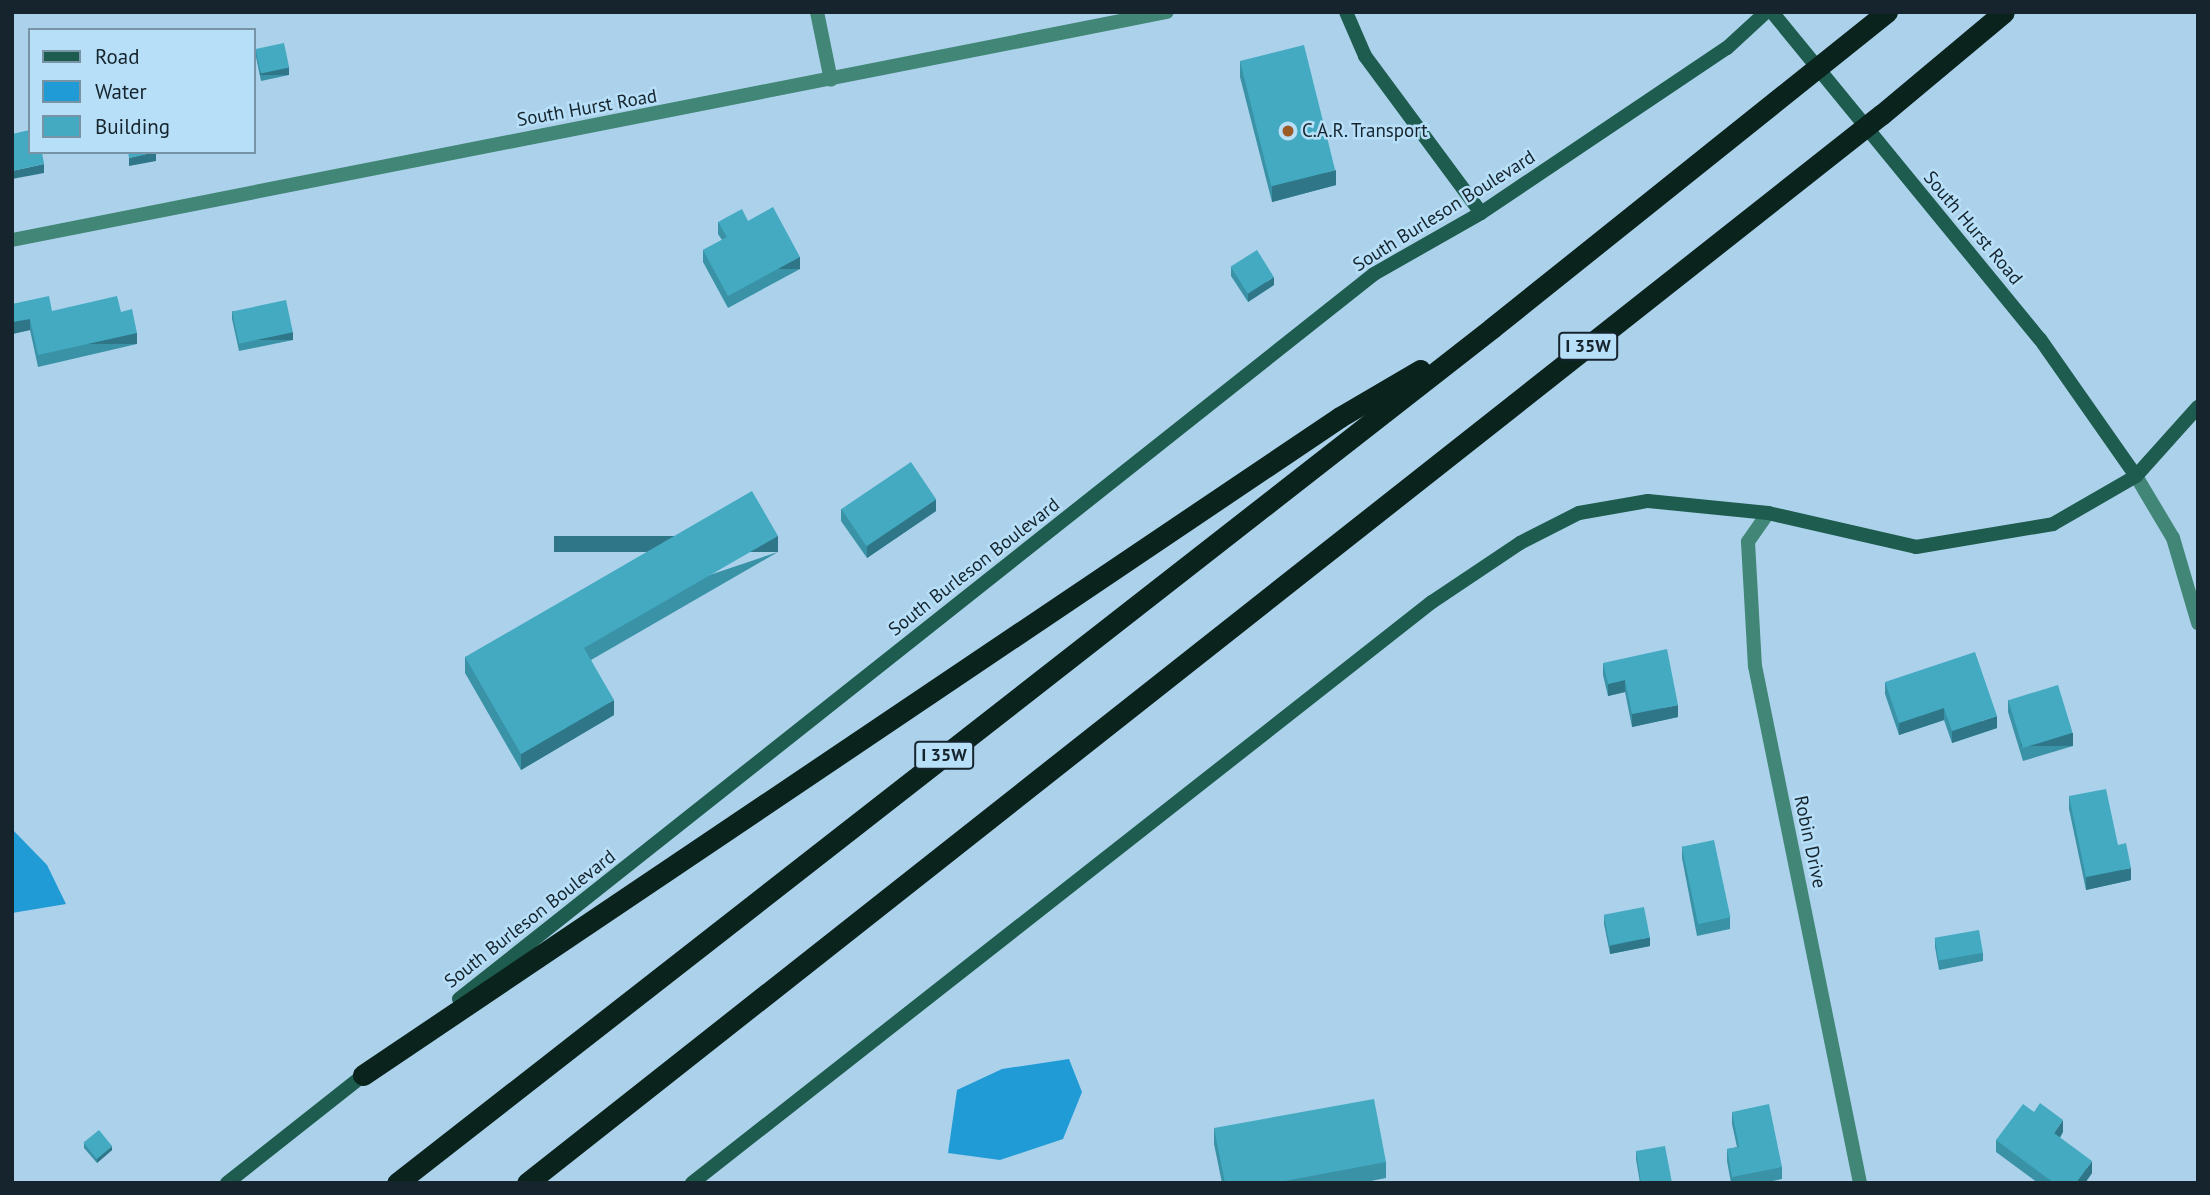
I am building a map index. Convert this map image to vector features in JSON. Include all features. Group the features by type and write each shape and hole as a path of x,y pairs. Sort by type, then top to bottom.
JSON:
{"highway":[{"name":"I 35W","path":"397,1183 1492,328 1887,12"},
{"name":"I 35W","path":"527,1183 542,1175 1881,115 2004,12"},
{"path":"363,1075 1340,417 1492,328"}],"main road":[{"path":"1346,12 1365,56 1481,214"},
{"name":"South Burleson Boulevard","path":"228,1183 1374,274 1481,214 1727,48 1766,12"},
{"name":"South Hurst Road","path":"1772,12 2040,340 2136,476"},
{"path":"692,1183 1433,602 1520,543 1579,513 1648,501 1768,513 1916,547 2053,524 2136,476 2198,407"}],"street":[{"path":"817,12 831,80"},
{"name":"South Hurst Road","path":"12,240 1167,12"},
{"path":"2136,476 2173,538 2198,623"},
{"name":"Robin Drive","path":"1768,513 1748,542 1755,666 1860,1183"}],"water":[{"path":"12,829 47,865 66,904 12,913"},
{"path":"1069,1059 1082,1092 1063,1139 1000,1160 948,1153 957,1090 1002,1069"}],"building":[{"path":"284,43 289,67 261,73 256,49"},
{"name":"C.A.R. Transport","path":"1304,45 1335,170 1271,186 1240,61"},
{"path":"28,130 28,154 42,154 44,164 12,171 12,134"},
{"path":"128,154 147,154 129,158"},
{"path":"773,207 800,257 728,296 703,250 727,237 718,222 742,209 748,221"},
{"path":"1257,250 1274,277 1248,294 1231,266"},
{"path":"49,296 52,311 117,296 121,312 132,309 137,333 38,355 30,319 12,322 12,304"},
{"path":"286,300 293,332 239,344 232,311"},
{"path":"911,462 936,499 867,546 841,509"},
{"path":"752,491 778,536 584,648 614,700 521,754 465,657"},
{"path":"1667,649 1678,705 1632,714 1625,680 1608,684 1603,663"},
{"path":"1975,652 1997,716 1952,731 1944,708 1899,723 1885,682"},
{"path":"2058,685 2073,733 2023,748 2008,700"},
{"path":"2106,789 2118,845 2126,843 2131,868 2086,877 2069,796"},
{"path":"1714,840 1730,917 1698,924 1682,847"},
{"path":"1644,907 1650,937 1610,945 1604,915"},
{"path":"1979,930 1983,953 1939,960 1935,938"},
{"path":"1374,1099 1386,1162 1274,1183 1225,1183 1214,1128"},
{"path":"2040,1103 2063,1120 2054,1133 2092,1161 2076,1183 2054,1183 1996,1140 2023,1104 2034,1112"},
{"path":"1769,1104 1782,1167 1732,1177 1727,1149 1739,1147 1732,1112"},
{"path":"99,1130 112,1146 97,1159 83,1143"},
{"path":"1665,1146 1672,1183 1641,1183 1636,1151"}],"place":[{"name":"C.A.R. Transport","path":"1288,131"}]}
